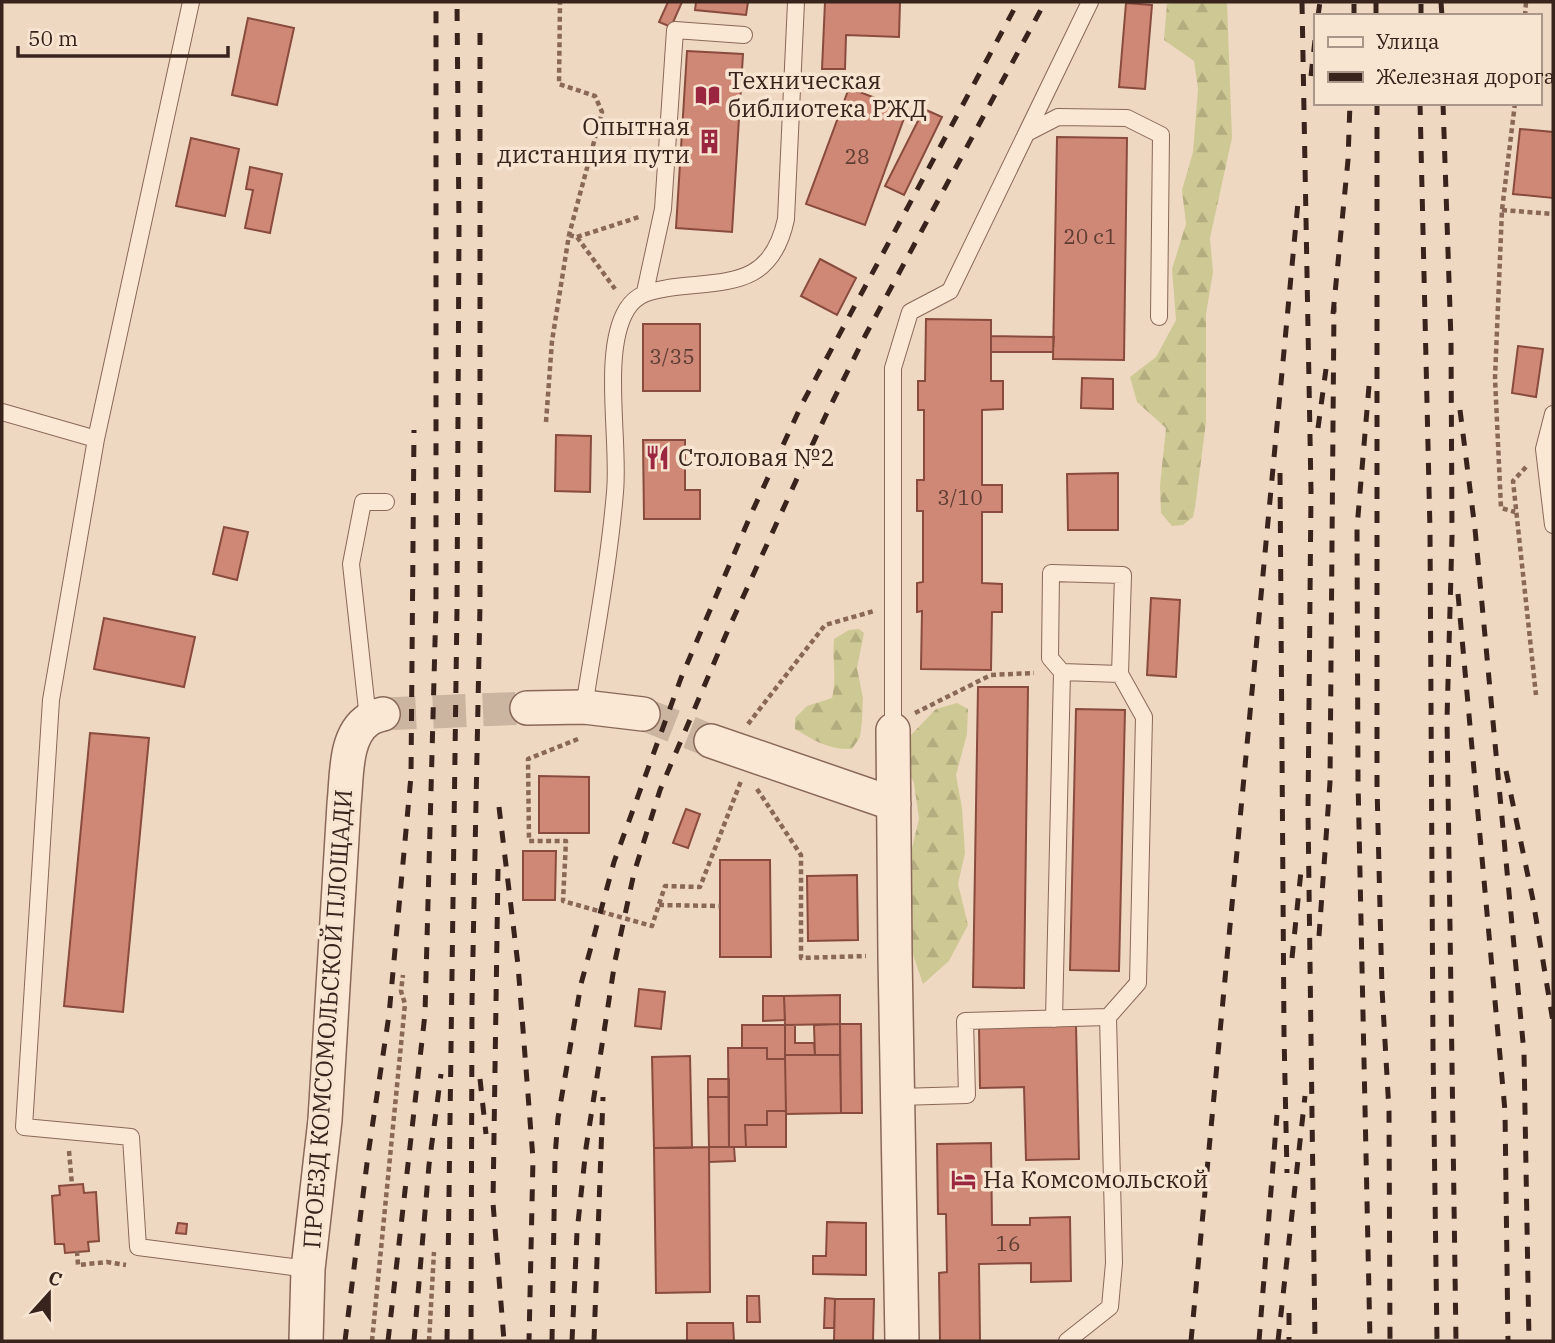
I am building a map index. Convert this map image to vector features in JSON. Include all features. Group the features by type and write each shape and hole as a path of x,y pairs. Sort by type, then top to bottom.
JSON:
{"street":[{"path":"527,708 614,710"},
{"name":"ПРОЕЗД КОМСОМОЛЬСКОЙ ПЛОЩАДИ","path":"306,1341 308,1269 325,1120 344,804 355,734 376,716"},
{"path":"893,727 902,1341"},
{"path":"711,741 894,804"}],"lane":[{"path":"191,2 96,439 51,700 24,1127 131,1137 138,1247 308,1269"},
{"path":"614,710 614,359 617,337 628,306 645,292 749,276 764,266 776,251 786,219 796,2"},
{"path":"893,727 893,368 910,312 950,291 1090,2"},
{"path":"645,292 663,209 675,30 744,35"},
{"path":"1027,133 1058,117 1086,117 1127,118 1161,135 1159,317"},
{"path":"2,412 96,439"},
{"path":"1553,414 1544,449 1553,525"},
{"path":"376,716 351,565 363,502 386,502"},
{"path":"1054,1019 1062,672 1050,657 1051,573 1123,575 1120,674 1144,717 1138,983 1108,1017 1114,1263 1110,1307 1067,1341"},
{"path":"1062,672 1120,674"},
{"path":"898,1097 967,1095 965,1021 1108,1017"}],"path":[{"path":"546,422 552,341 569,235 602,112 595,96 559,84 560,2"},
{"path":"1515,105 1502,210 1495,378 1501,508 1515,512"},
{"path":"569,235 577,237 663,209"},
{"path":"1502,210 1553,214"},
{"path":"577,237 628,306"},
{"path":"1536,695 1513,481 1544,449"},
{"path":"893,727 990,675 1062,672"},
{"path":"614,710 609,727 528,759 529,841 566,841 563,901 652,926 665,886 701,887 745,770"},
{"path":"659,905 720,906"},
{"path":"372,1341 405,1004 401,991 402,975"},
{"path":"68,1131 72,1185"},
{"path":"429,1341 434,1252"}],"green space":[{"path":"1227,3 1232,138 1210,238 1213,272 1206,314 1206,422 1195,508 1193,517 1183,525 1172,526 1161,513 1160,485 1166,428 1137,402 1130,377 1156,357 1176,320 1172,269 1186,224 1182,190 1193,152 1198,89 1194,61 1164,40 1167,4"},
{"path":"859,629 864,633 857,668 863,698 860,737 852,749 836,748 795,729 795,718 807,706 832,698 834,639 849,630"},
{"path":"957,703 968,709 967,734 956,775 962,808 965,853 958,884 968,925 949,961 923,984 908,940 910,856 919,819 914,783 900,755 911,735 936,709"}],"building":[{"path":"668,2 682,2 671,27 659,22"},
{"path":"696,2 748,2 746,15 695,10"},
{"path":"825,2 900,2 899,37 846,35 845,69 822,69"},
{"path":"1126,3 1152,5 1145,89 1119,87"},
{"path":"248,18 294,28 277,105 232,95"},
{"name":"Опытная дистанция пути","path":"687,51 743,54 732,232 676,228"},
{"path":"849,88 907,110 865,225 806,204"},
{"path":"924,109 942,117 904,195 885,186"},
{"path":"1520,129 1553,132 1553,198 1513,194"},
{"path":"1057,137 1127,138 1124,360 1053,359"},
{"path":"191,138 239,149 225,216 176,206"},
{"path":"250,167 282,174 270,233 245,228 253,190 246,189"},
{"path":"820,259 856,278 837,315 801,296"},
{"path":"926,319 991,320 991,381 1003,381 1003,409 982,410 982,485 1002,485 1002,512 982,512 982,583 1002,584 1002,612 992,612 991,670 921,669 922,611 917,612 917,583 923,582 923,511 917,511 917,480 924,480 924,410 918,410 918,381 925,381"},
{"path":"643,324 700,324 700,391 643,391"},
{"path":"991,336 1054,337 1053,352 991,352"},
{"path":"1518,346 1543,349 1536,397 1512,393"},
{"path":"1082,378 1113,379 1113,409 1081,408"},
{"path":"556,435 591,436 590,492 555,491"},
{"path":"643,440 685,440 685,490 700,490 700,519 644,519"},
{"path":"1118,473 1118,530 1068,530 1067,474"},
{"path":"224,527 248,532 237,580 213,574"},
{"path":"1151,598 1180,600 1176,677 1147,675"},
{"path":"104,618 195,637 184,687 94,669"},
{"path":"978,687 1028,687 1024,988 973,987"},
{"path":"1076,709 1125,710 1119,971 1070,970"},
{"path":"90,733 149,738 123,1012 64,1006"},
{"path":"539,776 589,777 589,833 539,833"},
{"path":"686,809 700,814 688,848 673,843"},
{"path":"523,851 556,851 555,900 523,900"},
{"path":"720,860 770,860 771,957 720,957"},
{"path":"857,875 858,940 808,941 807,876"},
{"path":"639,989 665,992 661,1029 635,1026"},
{"path":"840,995 840,1024 785,1025 784,996"},
{"path":"763,996 784,996 785,1020 763,1021"},
{"path":"840,1024 861,1024 862,1113 841,1113"},
{"path":"840,1024 840,1055 815,1055 814,1025"},
{"path":"742,1025 785,1025 785,1059 767,1059 767,1048 742,1048"},
{"path":"785,1025 795,1025 795,1043 814,1043 815,1055 785,1055"},
{"path":"1076,1025 1079,1159 1026,1160 1024,1087 980,1088 979,1026"},
{"path":"728,1048 767,1048 767,1059 785,1059 786,1111 767,1111 767,1125 745,1125 746,1147 729,1147"},
{"path":"785,1055 840,1055 841,1113 786,1114"},
{"path":"690,1056 692,1148 654,1148 652,1057"},
{"path":"708,1079 729,1079 729,1097 708,1097"},
{"path":"708,1097 729,1097 729,1147 709,1147"},
{"path":"767,1111 786,1111 786,1147 746,1147 745,1125 767,1125"},
{"path":"991,1143 992,1225 1030,1225 1030,1218 1070,1217 1071,1281 1031,1282 1031,1263 979,1264 980,1341 940,1341 939,1273 947,1272 946,1214 938,1214 937,1144"},
{"path":"709,1147 734,1147 735,1161 709,1162"},
{"path":"709,1147 710,1292 656,1293 654,1148"},
{"path":"83,1184 84,1193 96,1192 99,1241 88,1242 89,1251 65,1253 64,1244 55,1244 52,1196 60,1195 59,1186"},
{"path":"827,1222 866,1223 866,1275 813,1274 813,1256 826,1256"},
{"path":"178,1223 187,1224 186,1234 176,1233"},
{"path":"747,1296 759,1296 760,1322 747,1322"},
{"path":"825,1298 835,1299 834,1328 824,1328"},
{"path":"835,1299 874,1299 873,1341 834,1341"},
{"path":"687,1323 733,1323 734,1341 687,1341"}],"tunnel":[{"path":"383,714 527,708"},
{"path":"643,714 711,741"}],"railway":[{"path":"388,1341 425,1014 436,605 436,2"},
{"path":"447,1341 457,608 457,2"},
{"path":"552,1341 558,1118 581,984 614,862 681,678 752,512 802,404 1018,2"},
{"path":"572,1341 577,1232 586,1148 615,961 634,873 660,790 728,630 825,417 865,336 1045,2"},
{"path":"1302,2 1311,491 1308,811 1315,1341"},
{"path":"1318,14 1320,2"},
{"path":"1354,2 1354,14"},
{"path":"1376,2 1376,14"},
{"path":"1421,2 1421,14"},
{"path":"1441,2 1442,14"},
{"path":"471,1341 472,1002 480,605 480,28"},
{"path":"1311,76 1314,49"},
{"path":"1333,314 1348,160 1350,105"},
{"path":"1377,105 1377,786 1382,989 1389,1111 1390,1341"},
{"path":"1420,105 1430,531 1437,1341"},
{"path":"1443,105 1451,340 1452,536 1447,719 1456,1341"},
{"path":"1191,1341 1298,202"},
{"path":"1319,936 1330,782 1334,306"},
{"path":"1318,428 1326,369"},
{"path":"1369,386 1357,528 1358,780 1370,1341"},
{"path":"1460,410 1475,529 1524,1053 1529,1341"},
{"path":"345,1341 389,1015 411,776 414,430"},
{"path":"1280,473 1287,1173"},
{"path":"1458,594 1505,1111 1508,1341"},
{"path":"1506,771 1533,900 1553,1022"},
{"path":"499,807 518,965 533,1159 529,1341"},
{"path":"498,869 493,1203 504,1341"},
{"path":"1292,958 1301,871"},
{"path":"414,1341 429,1165 441,1074"},
{"path":"480,1079 486,1134"},
{"path":"1278,1341 1305,1096"},
{"path":"594,1341 603,1097"},
{"path":"1259,1341 1277,1115"},
{"path":"1289,1313 1289,1341"}],"place":[{"name":"Техническая библиотека РЖД","path":"708,95"},
{"name":"Опытная дистанция пути","path":"710,141"},
{"name":"Столовая №2","path":"658,458"},
{"name":"На Комсомольской","path":"963,1180"}]}
